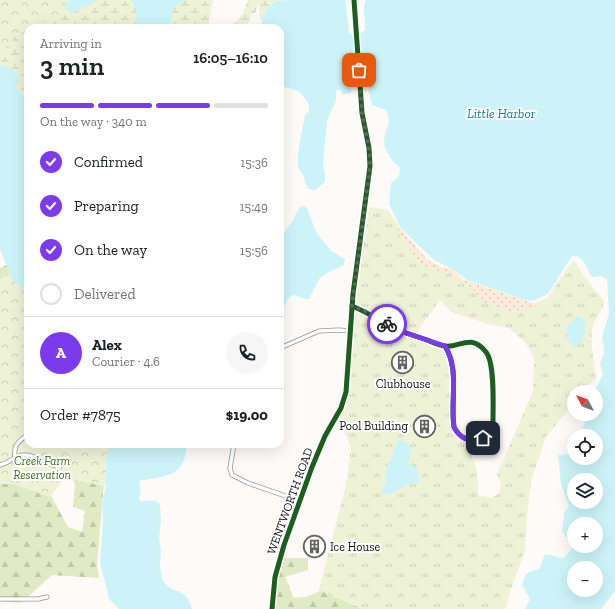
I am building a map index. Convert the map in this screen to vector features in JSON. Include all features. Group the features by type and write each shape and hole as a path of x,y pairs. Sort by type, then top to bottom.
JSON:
{"main road":[{"name":"WENTWORTH ROAD","path":"272,609 272,594 277,569 318,452 340,411 344,400 347,383 352,306 370,166 369,148 362,113 354,0"}],"street":[{"path":"352,306 367,312 403,332 445,346 462,342 474,343 481,347 489,358 492,389 492,425 486,436 480,440 472,441 462,437 454,427 453,368 451,357 445,346"},
{"path":"284,346 319,330 350,331"},
{"path":"15,457 14,450 16,445 24,438"},
{"path":"233,448 230,468 232,475 244,482 300,501"},
{"path":"0,465 15,457 24,455 40,458 47,463 60,467"},
{"path":"0,599 38,599 47,597"}],"green space":[{"path":"0,0 68,0 58,16 40,24 24,24 24,31 17,34 0,53"},
{"path":"68,0 213,0 209,24 40,24 67,3"},
{"path":"248,0 292,0 275,1 267,8 263,19 261,19 259,14 259,3 255,13 252,13 248,24 234,24 242,15"},
{"path":"24,31 24,151 0,142 0,53 17,34"},
{"path":"369,207 388,210 399,227 426,258 467,284 531,306 548,297 574,260 584,276 604,301 594,323 592,333 596,378 590,385 567,385 567,412 546,437 531,481 525,551 505,609 341,609 317,597 346,485 351,448 339,419 348,398 356,303","holes":["440,300 451,312 488,324 509,328 525,342 534,358 533,391 497,474 501,485 499,493 491,498 478,495 477,471 467,443 455,434 451,422 448,361 445,350 442,349 444,342 416,333"]},
{"path":"7,265 12,277 24,402 24,448 30,448 43,481 68,527 82,532 85,511 73,507 75,484 65,466 104,482 97,565 99,578 52,575 21,603 0,601 0,268"},
{"name":"Creek Farm Reservation","path":"16,270 24,275 24,448 111,448 108,487 65,478 50,497 13,484 0,484 0,279"},
{"path":"283,558 308,558 308,570 285,577 294,598 305,597 321,591 362,609 275,609 276,583"}],"sand":[{"path":"398,229 400,229 424,258 440,268 450,269 462,279 532,303 536,303 536,306 512,312 485,302 465,283 450,275 434,271 425,266 418,260 399,235"}],"water":[{"path":"68,0 97,0 73,13 64,9"},
{"path":"131,0 186,0 178,5 173,11 171,24 136,24 136,9"},
{"name":"Little Harbor","path":"345,0 349,32 351,35 363,32 365,28 364,6 366,0 615,0 615,591 601,609 525,609 530,599 522,585 528,573 539,569 545,554 563,558 568,553 603,553 603,517 567,517 567,538 562,531 564,513 567,509 603,509 603,473 567,473 567,500 561,484 558,455 567,454 567,465 603,465 603,429 583,429 585,421 603,421 603,385 598,385 603,374 600,363 604,352 602,337 609,313 607,279 601,276 592,277 582,260 579,257 572,256 550,291 546,295 530,301 467,280 455,271 433,259 400,227 389,204 391,183 399,176 400,168 390,157 384,145 388,117 386,110 372,105 366,66 356,64 351,67 351,93 343,95 340,89 336,91 336,100 327,121 323,164 325,182 314,191 309,189 304,176 299,169 298,158 305,115 309,111 309,104 299,91 284,87 284,24 261,24 267,8 275,1"},
{"path":"4,65 12,69 19,78 16,86 21,95 24,95 24,291 12,279 0,249 0,67"},
{"path":"304,206 307,208 316,232 331,251 345,259 344,265 327,273 319,279 309,299 292,295 288,299 284,308 284,233 294,219 300,207"},
{"path":"576,316 584,320 585,334 581,343 574,347 568,341 566,330"},
{"path":"398,440 405,442 411,450 408,463 417,468 419,482 406,485 392,493 384,494 381,493 381,491 386,483 386,471"},
{"path":"107,448 186,448 181,466 173,473 139,481 141,491 139,499 141,501 154,501 160,504 160,567 163,581 168,587 184,594 192,609 119,609 109,599 100,562 103,520 102,502 106,486"}],"cycle path":[{"path":"272,609 275,577 284,545 312,467 325,436 341,408 346,392 353,294 370,166 369,148 362,113 354,0"},
{"path":"352,306 401,331 437,344 449,346 470,342 480,346 486,352 489,357 492,374 493,421 491,429 482,438 476,440 464,438 454,427 454,386 452,365 450,355 445,346"}],"way so far":[{"path":"359,70 362,113 369,148 370,172 352,306 367,312 387,324"}],"place":[{"name":"Clubhouse","path":"403,363"},
{"name":"Pool Building","path":"424,426"},
{"name":"Ice House","path":"315,547"}],"route":[{"path":"387,324 403,332 445,346 451,357 453,368 454,427 462,437 472,441 483,438"}]}
